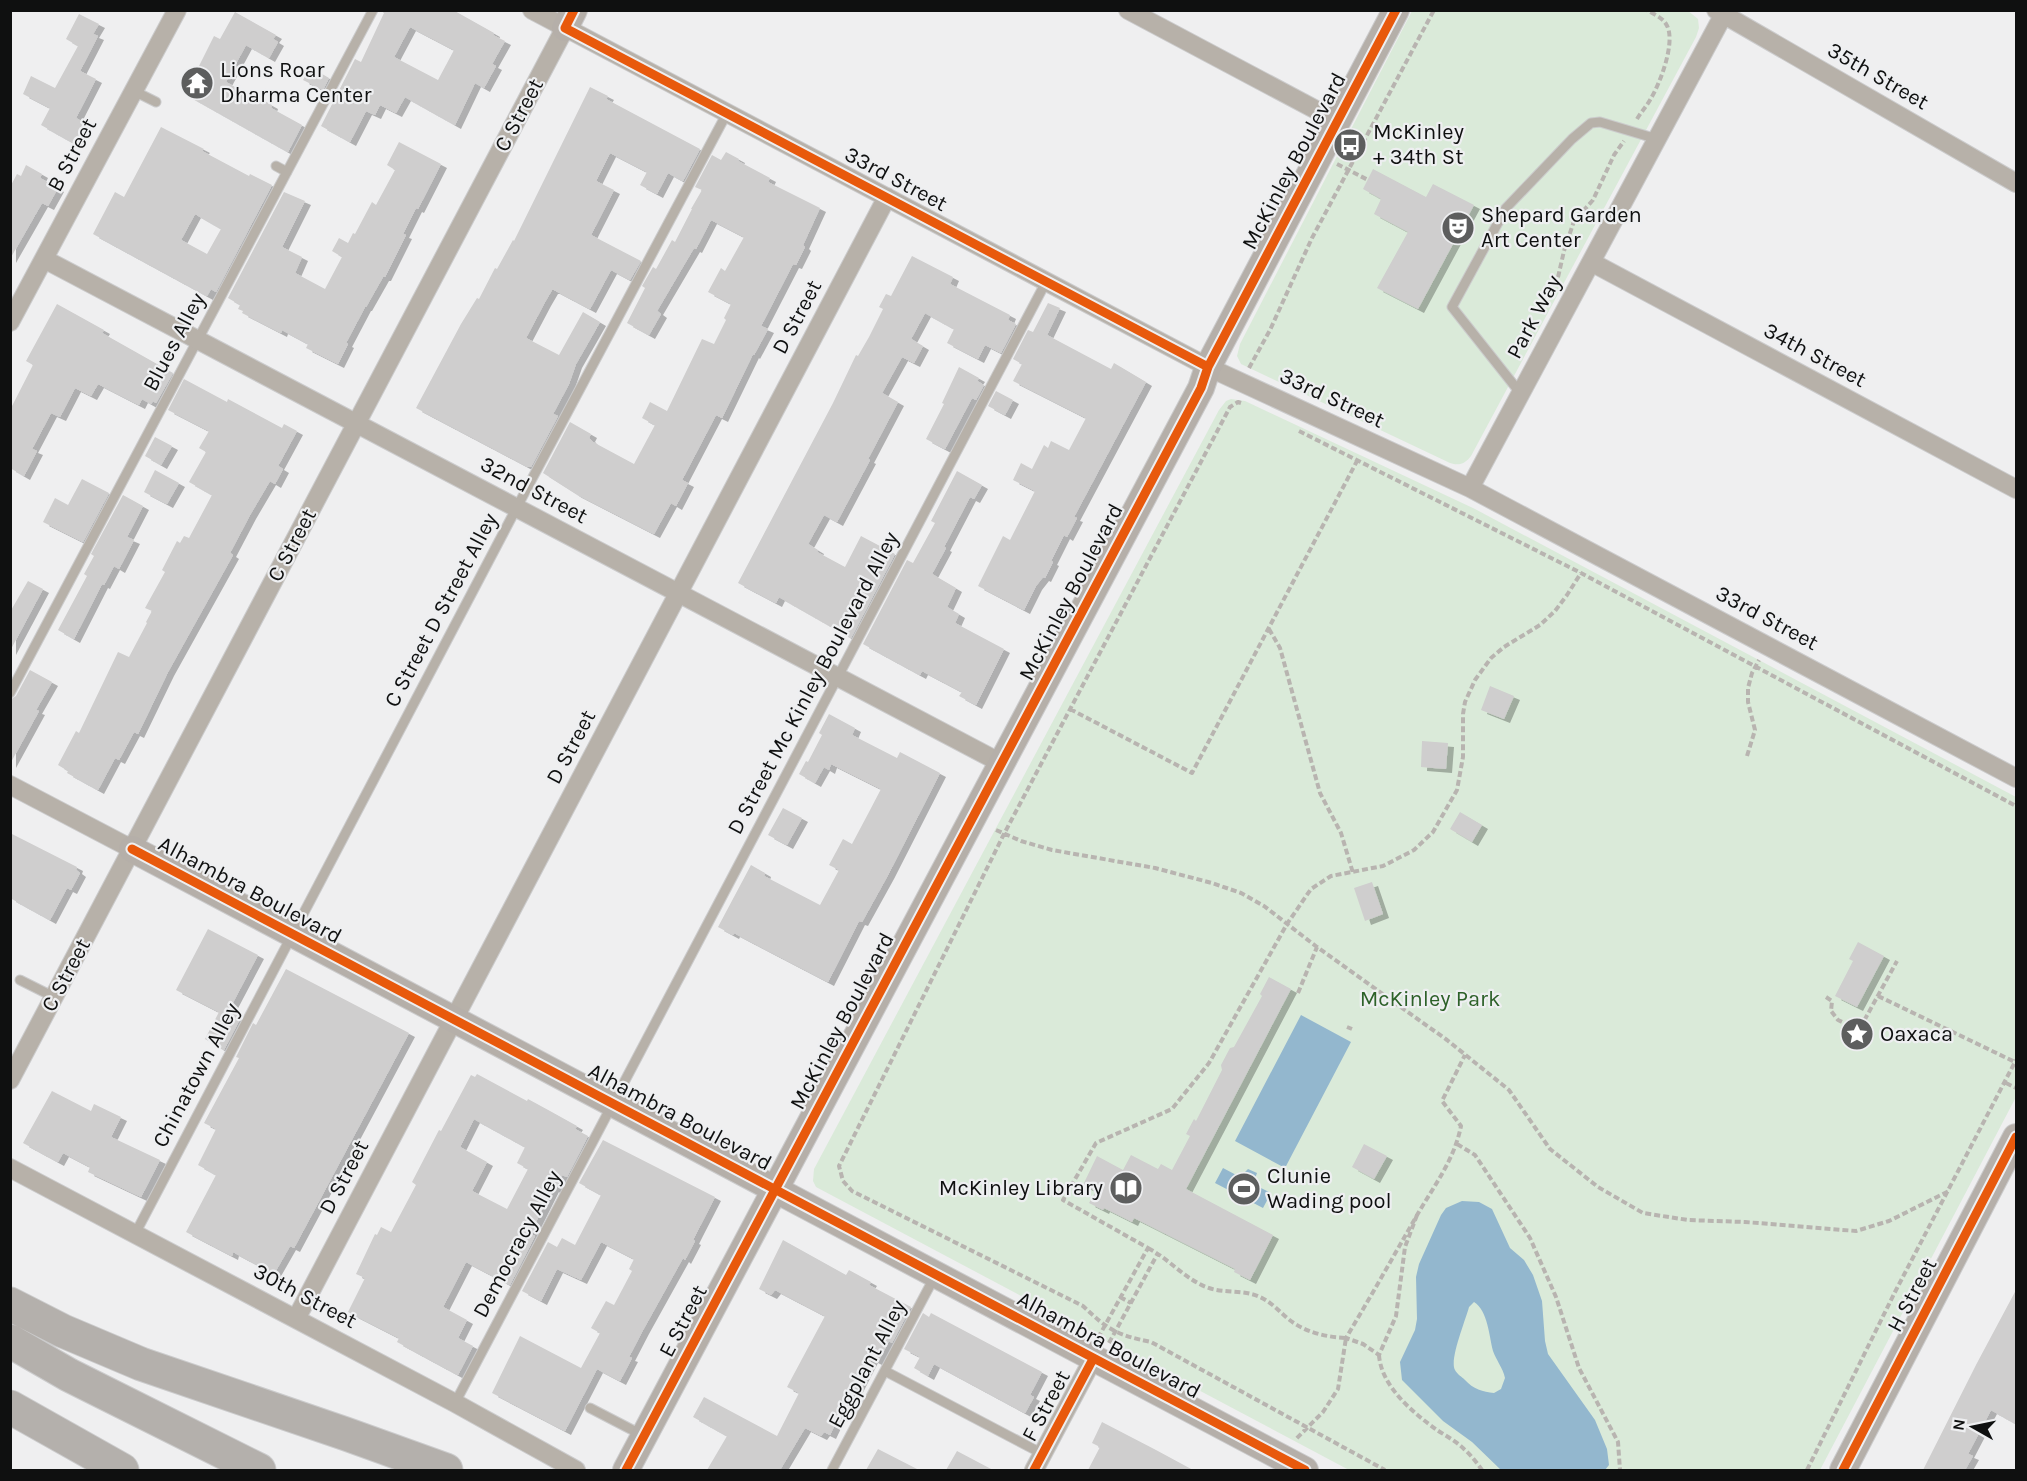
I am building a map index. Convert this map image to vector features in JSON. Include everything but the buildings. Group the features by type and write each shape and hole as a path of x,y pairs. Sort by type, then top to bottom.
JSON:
{"highway":[{"path":"10,1304 63,1331 141,1364 446,1470"},
{"path":"10,1341 69,1375 259,1470"},
{"path":"10,1407 122,1470"}],"street":[{"name":"B Street","path":"10,322 177,10"},
{"name":"33rd Street","path":"532,10 569,19 727,113 1208,367 1470,488 2016,778"},
{"path":"1128,10 1337,121"},
{"name":"McKinley Boulevard","path":"775,1190 1201,388 1208,367 1396,10"},
{"name":"Park Way","path":"1470,488 1657,139 1722,12"},
{"name":"35th Street","path":"1722,12 2016,183"},
{"name":"C Street","path":"10,1080 569,19"},
{"name":"D Street","path":"296,1319 887,196"},
{"name":"32nd Street","path":"44,259 1001,763"},
{"name":"34th Street","path":"1591,262 2016,489"},
{"name":"Alhambra Boulevard","path":"10,785 936,1275 1100,1347 1305,1470"},
{"name":"H Street","path":"1843,1470 2016,1137"},
{"name":"30th Street","path":"10,1168 455,1403 576,1470"},
{"name":"E Street","path":"626,1470 775,1190"},
{"name":"F Street","path":"1034,1470 1100,1347"}],"lane":[{"name":"Blues Alley","path":"10,693 373,10"},
{"path":"134,91 156,102"},
{"name":"C Street D Street Alley","path":"292,935 727,113"},
{"path":"1521,394 1452,307 1506,208 1586,126 1595,122 1657,139"},
{"path":"276,166 287,172"},
{"name":"D Street Mc Kinley Boulevard Alley","path":"612,1104 1047,280"},
{"name":"Chinatown Alley","path":"135,1234 292,935"},
{"path":"20,980 54,997"},
{"name":"Democracy Alley","path":"455,1403 612,1104"},
{"name":"Eggplant Alley","path":"832,1470 936,1275"},
{"path":"885,1371 1042,1454"},
{"path":"590,1408 645,1436"}],"path":[{"path":"1248,369 1270,330 1312,238 1434,10"},
{"path":"1554,296 1564,251 1574,221 1593,200 1614,155 1654,92 1670,45 1668,25 1647,10"},
{"path":"1334,162 1368,180"},
{"path":"1244,404 1238,402 1230,406 1004,834 839,1166 843,1181 852,1191 1083,1306 1104,1326 1115,1332 1151,1342 1385,1470"},
{"path":"1289,426 1581,573 2016,806"},
{"path":"1070,710 1192,773 1357,461"},
{"path":"1379,1355 1363,1344 1346,1338 1320,1335 1302,1328 1286,1318 1269,1302 1254,1295 1203,1286 1187,1277 1158,1253 1063,1200 1096,1143 1172,1109 1202,1072 1306,894 1330,876 1353,873 1395,861 1414,850 1434,832 1457,790 1463,758 1463,714 1465,702 1475,680 1491,658 1504,647 1540,625 1555,610 1568,595 1581,573"},
{"path":"1269,628 1280,648 1320,793 1341,833 1353,873"},
{"path":"1747,756 1755,730 1748,702 1748,688 1759,660"},
{"path":"996,830 1052,850 1155,868 1212,883 1240,893 1264,906 1466,1055 1509,1090 1550,1149 1598,1187 1643,1214 1688,1220 1745,1222 1856,1232 1889,1221 1949,1191"},
{"path":"1298,993 1317,947"},
{"path":"1826,997 1833,1001 1831,1011 1838,1020 1859,1029 1897,961"},
{"path":"1807,1470 1895,1292 2016,1061 1878,996"},
{"path":"1295,1440 1323,1412 1338,1389 1346,1338 1441,1178 1457,1144 1461,1126 1442,1101 1466,1055"},
{"path":"2006,1083 2016,1088"},
{"path":"1457,1144 1475,1155 1530,1238 1556,1297 1579,1368 1618,1442 1620,1470"},
{"path":"1417,1215 1406,1247 1396,1316 1379,1355 1382,1370 1386,1379 1406,1404 1425,1421 1465,1449 1482,1470"},
{"path":"1100,1347 1104,1326 1148,1248"},
{"path":"1100,1347 1115,1332 1158,1253"},
{"path":"1120,1297 1131,1303"}],"green space":[{"path":"1687,10 1698,19 1699,28 1696,37 1471,456 1466,461 1462,464 1450,463 1241,364 1237,356 1240,344 1412,11"},
{"name":"McKinley Park","path":"1231,399 1245,401 1475,509 2016,797 2016,1097 1820,1470 1349,1470 816,1187 813,1181 814,1169 1219,410 1226,401"}],"water":[{"path":"1301,1015 1351,1042 1285,1168 1235,1141"},
{"name":"Clunie Wading pool","path":"1223,1168 1240,1177 1248,1169 1257,1173 1253,1184 1271,1193 1263,1208 1215,1183"},
{"path":"1462,1201 1479,1202 1492,1209 1510,1248 1524,1260 1533,1275 1542,1301 1548,1354 1595,1420 1607,1449 1609,1465 1605,1470 1501,1470 1472,1442 1443,1421 1402,1380 1400,1362 1415,1330 1417,1319 1416,1277 1419,1264 1446,1208","holes":["1474,1302 1479,1306 1485,1318 1493,1351 1505,1378 1501,1389 1494,1393 1471,1386 1457,1373 1454,1365 1456,1349 1469,1307"]}],"cycle path":[{"path":"574,10 565,28 1208,367"},
{"path":"626,1470 1201,388 1208,367 1396,10"},
{"path":"132,849 1305,1470"},
{"path":"1843,1470 2016,1137"},
{"path":"1034,1470 1093,1359"}],"place":[{"name":"Lions Roar Dharma Center","path":"197,83"},
{"name":"McKinley + 34th St","path":"1350,145"},
{"name":"Shepard Garden Art Center","path":"1458,228"},
{"name":"Oaxaca","path":"1857,1034"},
{"name":"McKinley Library","path":"1126,1188"},
{"name":"Clunie Wading pool","path":"1244,1189"}]}
